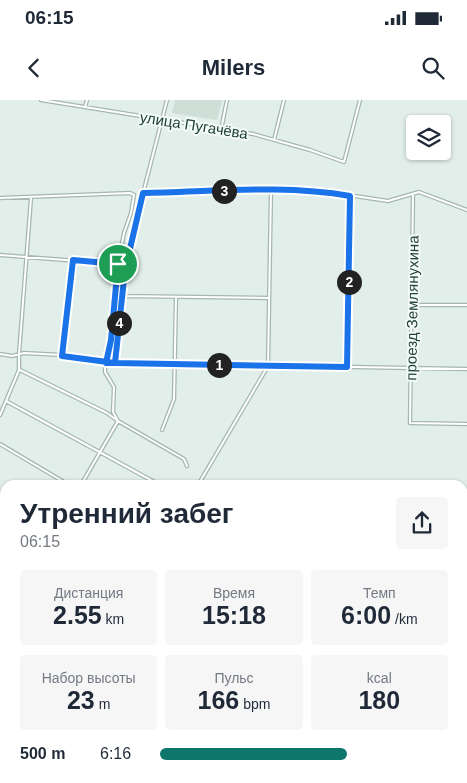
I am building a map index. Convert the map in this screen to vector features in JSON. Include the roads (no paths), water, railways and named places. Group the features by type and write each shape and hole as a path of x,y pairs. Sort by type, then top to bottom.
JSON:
{"street":[{"name":"улица Пугачёва","path":"41,100 246,133 344,162 360,100"},
{"path":"85,107 87,100"},
{"path":"115,363 128,253 166,100"},
{"path":"221,130 228,100"},
{"path":"274,140 284,100"},
{"path":"143,193 271,190 328,192 388,201 422,193 467,210"},
{"path":"201,480 268,366 271,190"},
{"path":"0,198 133,194 131,213 124,233 118,264 111,340 105,372 114,387 113,412 118,421"},
{"name":"проезд Землянухина","path":"413,194 410,423 467,424"},
{"path":"347,367 350,196"},
{"path":"0,415 19,370 31,198"},
{"path":"0,255 118,264"},
{"path":"62,356 73,260"},
{"path":"122,296 269,298"},
{"path":"162,430 174,398 176,297"},
{"path":"412,305 467,306"},
{"path":"0,354 12,356 24,353 62,356 106,363 467,370"},
{"path":"19,370 99,408 184,459 187,466"},
{"path":"6,401 151,480"},
{"path":"84,480 118,421"},
{"path":"0,444 61,480"}]}
